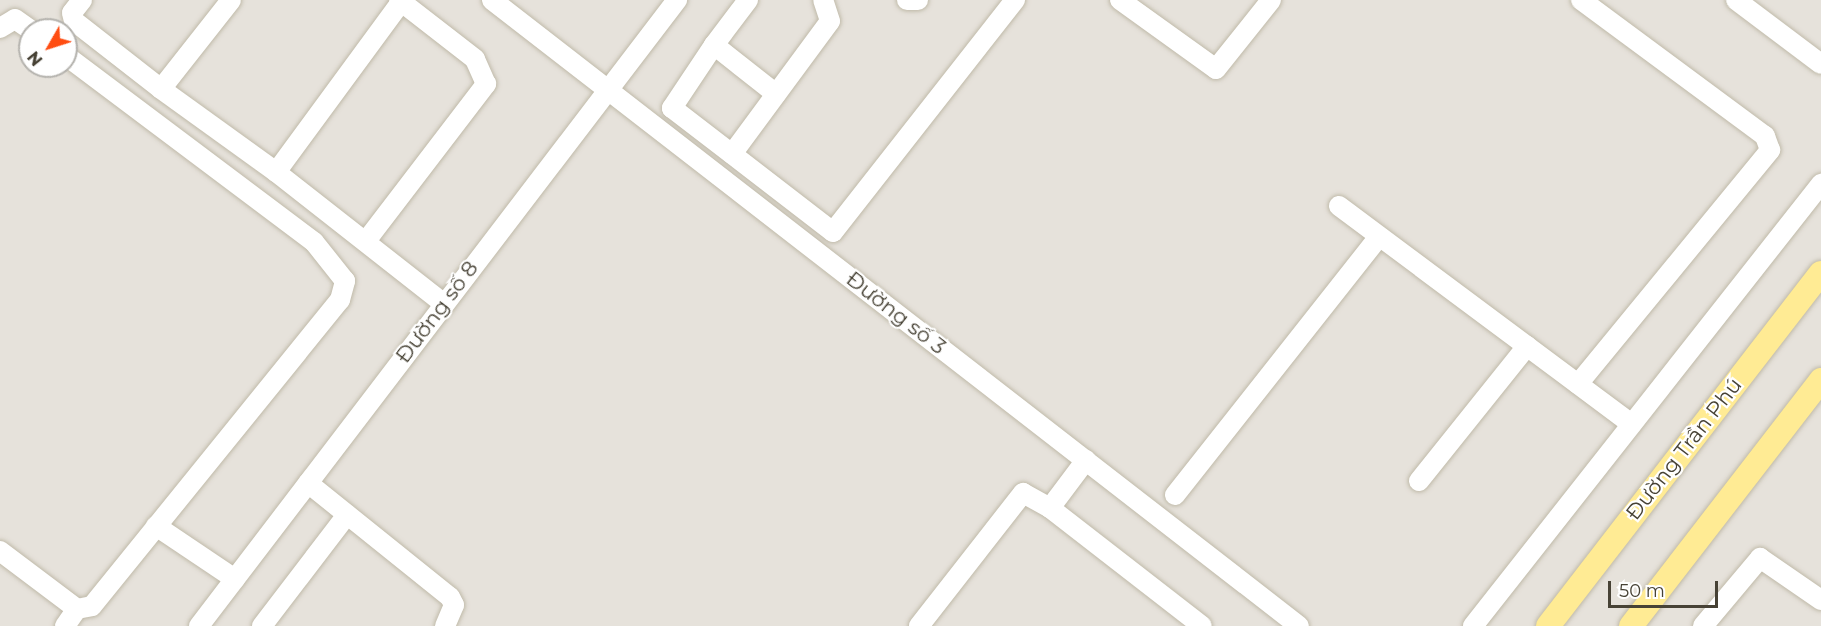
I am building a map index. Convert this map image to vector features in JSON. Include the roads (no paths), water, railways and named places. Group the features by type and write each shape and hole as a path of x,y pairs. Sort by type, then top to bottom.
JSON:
{"main road":[{"name":"Đường Trần Phú","path":"1548,626 1821,273"},
{"path":"1631,626 1821,380"}],"street":[{"path":"82,0 72,13 74,21 161,89 276,172 443,303"},
{"path":"161,89 231,0"},
{"name":"Đường số 3","path":"492,0 1299,626"},
{"name":"Đường số 8","path":"199,626 607,88 677,0"},
{"path":"748,0 714,45 672,108 833,232 1015,0"},
{"path":"732,154 830,21 823,0"},
{"path":"907,0 918,0"},
{"path":"1120,0 1216,69 1271,0"},
{"path":"1578,384 1770,150 1765,136 1581,0"},
{"path":"1736,0 1821,64"},
{"path":"276,172 400,1 475,59 486,84 366,241"},
{"path":"0,28 15,19 18,21"},
{"path":"714,45 776,94"},
{"path":"65,626 77,609 92,606 340,300 345,281 314,242 78,65"},
{"path":"1473,626 1821,184"},
{"path":"1339,206 1632,424"},
{"path":"1175,495 1379,237"},
{"path":"1419,481 1527,346"},
{"path":"1050,508 1086,460"},
{"path":"308,483 450,597 454,605 445,626"},
{"path":"920,626 1013,500 1030,494 1202,626"},
{"path":"262,626 346,515"},
{"path":"156,526 235,579"},
{"path":"0,551 77,609"},
{"path":"1703,626 1760,558 1821,600"}]}
